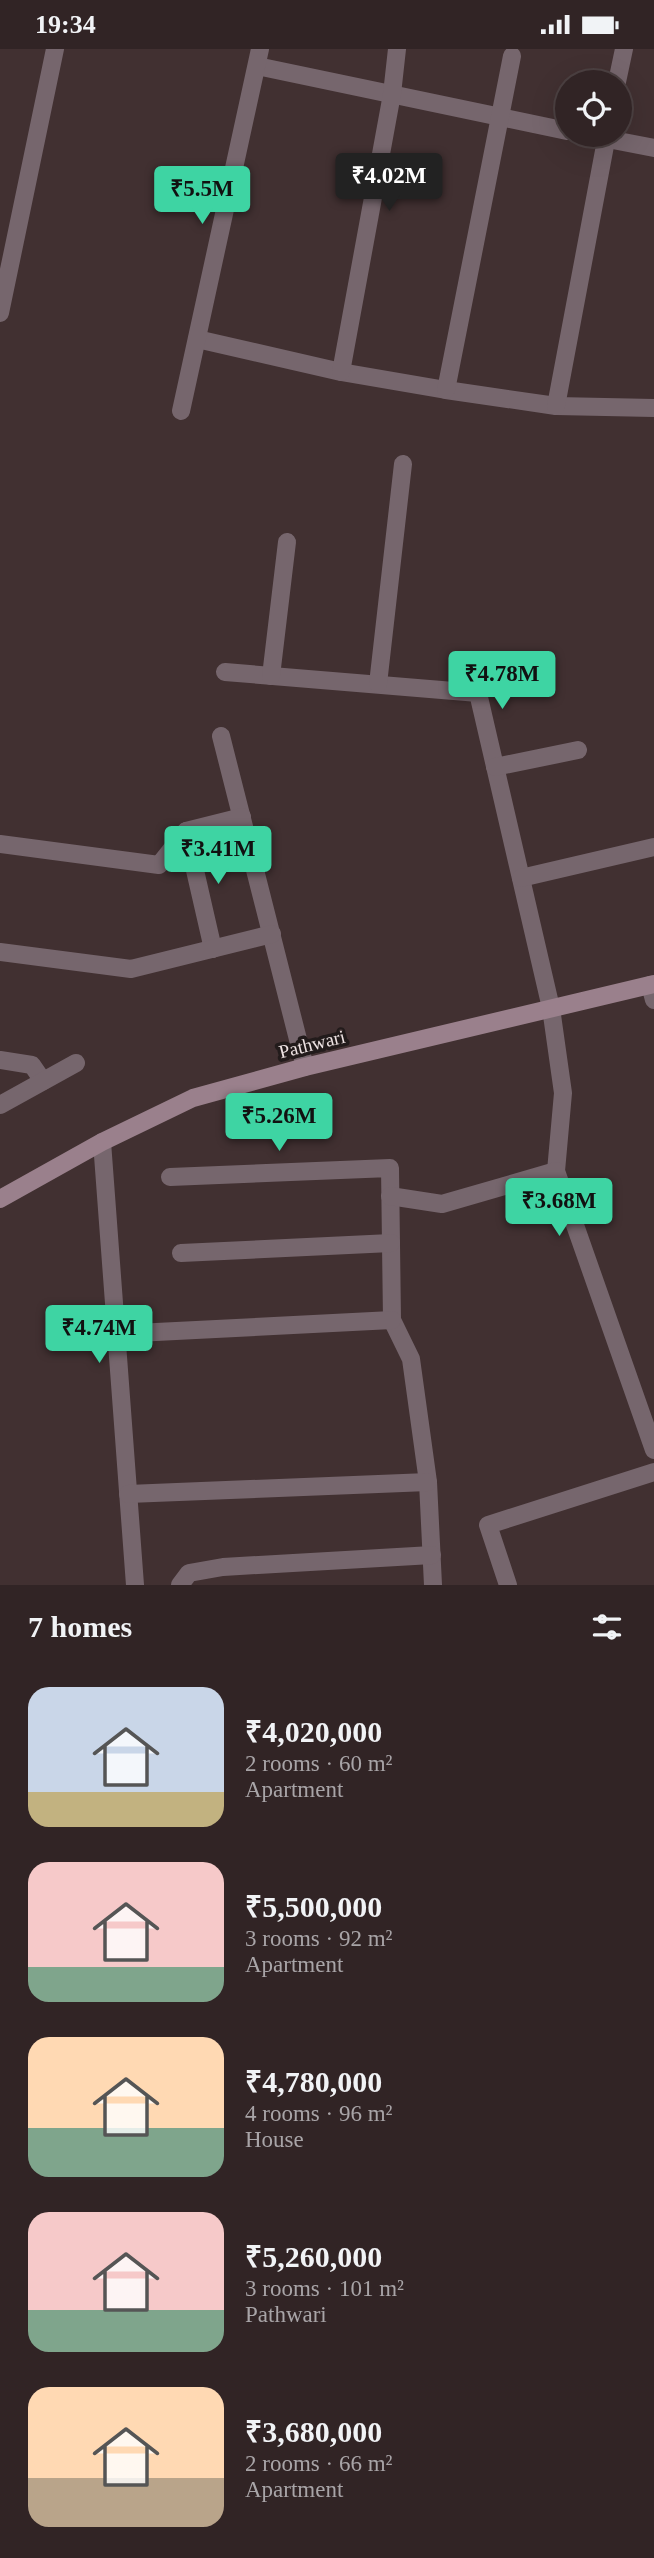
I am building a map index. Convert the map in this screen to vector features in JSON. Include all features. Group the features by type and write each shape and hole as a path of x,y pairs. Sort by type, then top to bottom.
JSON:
{"street":[{"path":"0,313 55,49"},
{"path":"341,372 392,94 397,49"},
{"path":"620,70 624,49"},
{"path":"446,390 512,55"},
{"path":"181,411 258,58 392,94 555,128"},
{"path":"632,143 654,149"},
{"path":"556,406 605,147"},
{"path":"197,339 341,372 446,390 556,406 654,408"},
{"path":"378,684 403,464"},
{"path":"271,676 287,542"},
{"path":"225,672 478,693 551,1008 564,1093 556,1171 654,1450"},
{"path":"221,736 305,1067"},
{"path":"495,767 578,750"},
{"path":"0,844 159,865 186,831 242,817"},
{"path":"186,831 213,949"},
{"path":"521,879 654,847"},
{"path":"0,952 131,969 272,934"},
{"name":"Pathwari","path":"0,1199 102,1142 193,1098 305,1067 551,1008 653,990"},
{"path":"0,1060 32,1065 43,1081"},
{"path":"0,1105 76,1063"},
{"path":"102,1142 135,1585"},
{"path":"170,1177 390,1167 392,1320 411,1359 428,1482 433,1585"},
{"path":"390,1195 442,1204 556,1171"},
{"path":"181,1253 391,1243"},
{"path":"116,1334 392,1320"},
{"path":"508,1585 488,1525 654,1472"},
{"path":"128,1494 428,1482"},
{"path":"180,1585 189,1573 223,1567 432,1555"}]}
